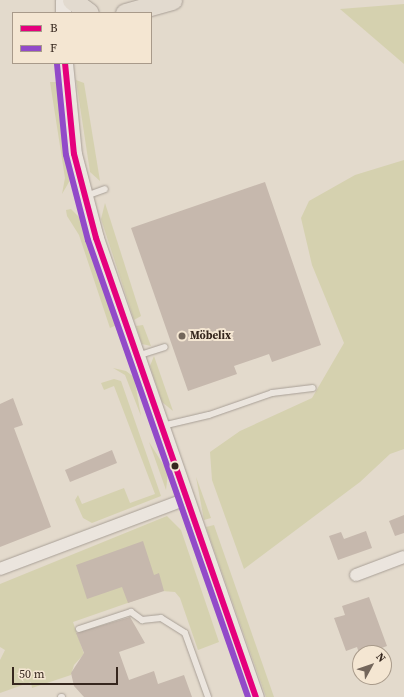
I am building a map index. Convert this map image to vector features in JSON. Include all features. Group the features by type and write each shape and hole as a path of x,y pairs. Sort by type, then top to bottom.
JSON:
{"main road":[{"path":"72,0 88,12"},
{"path":"129,12 172,0"}],"street":[{"path":"63,0 64,12"},
{"path":"65,64 74,154 84,197 160,426 256,697"},
{"path":"0,569 186,499"},
{"path":"356,575 404,558"}],"lane":[{"path":"84,197 105,189"},
{"path":"136,356 165,346"},
{"path":"160,426 209,415 272,393 313,388"},
{"path":"79,629 131,612 142,620 161,618 185,633 208,697"}],"shaded area":[{"path":"404,4 404,64 340,9"},
{"path":"76,80 84,83 100,181 90,172"},
{"path":"50,82 58,82 69,173 69,182 62,194 65,178"},
{"path":"404,160 404,449 390,454 360,482 244,569 212,480 210,452 240,431 312,398 344,343 312,265 301,218 309,201 355,175"},
{"path":"105,203 141,316 134,320 101,219"},
{"path":"71,209 80,218 117,325 110,328 79,235 67,216 66,210"},
{"path":"143,325 151,346 142,344 136,326"},
{"path":"154,356 173,411 162,402 150,366"},
{"path":"113,368 126,371 134,377 141,416 125,375"},
{"path":"114,379 121,381 161,496 92,523 83,518 75,500 78,495 82,504 124,488 130,503 155,494 114,386 104,390 101,383"},
{"path":"149,442 168,472 166,490"},
{"path":"196,477 211,518 204,520"},
{"path":"167,516 181,530 219,642 198,650 180,598 175,592 162,591 73,622 84,654 74,665 71,675 32,688 31,682 0,693 0,660 5,650 0,647 0,584"},
{"path":"214,525 274,697 266,697 206,527"},
{"path":"189,533 246,697 245,697"}],"building":[{"path":"265,182 321,345 272,362 269,354 234,366 237,374 188,391 131,228"},
{"path":"13,398 23,425 14,428 51,527 0,547 0,404"},
{"path":"112,450 117,463 70,482 65,470"},
{"path":"404,515 404,533 395,536 389,521"},
{"path":"366,531 372,548 338,560 329,536 341,532 344,539"},
{"path":"143,541 154,575 159,573 164,591 128,603 122,587 87,599 76,565"},
{"path":"369,597 387,645 352,645 352,649 346,651 334,618 345,615 342,606"},
{"path":"130,617 145,643 119,652 129,680 154,671 158,684 184,675 192,697 84,697 74,686 71,673 84,653 76,633"}],"transit line":[{"name":"F","path":"57,64 66,155 88,240 248,697"},
{"name":"B","path":"65,64 74,154 96,238 256,697"}],"place":[{"name":"Möbelix","path":"182,336"}]}
